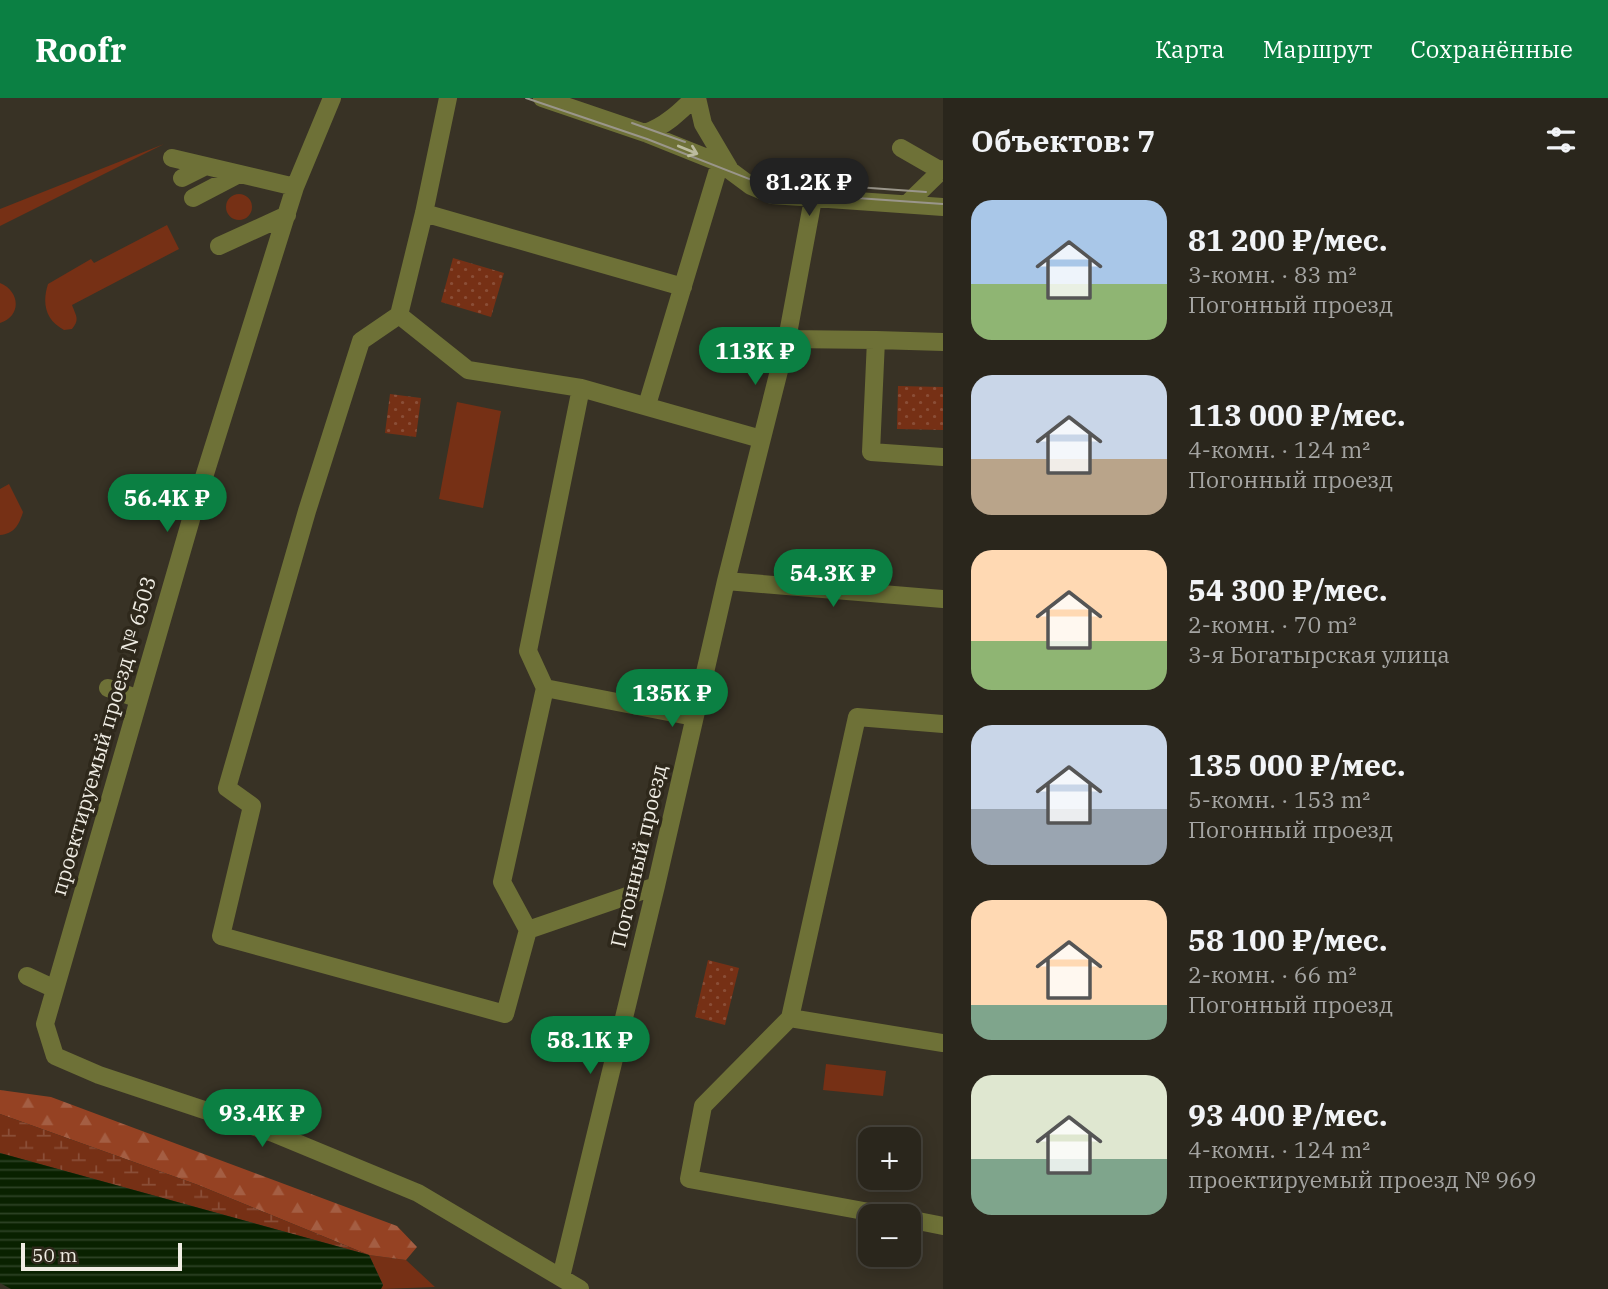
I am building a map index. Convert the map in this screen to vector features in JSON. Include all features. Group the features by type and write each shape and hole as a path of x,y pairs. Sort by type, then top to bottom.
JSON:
{"street":[{"name":"проектируемый проезд № 6503","path":"332,98 295,187 194,509 45,1024 55,1056 99,1075 273,1133 418,1193 561,1277"},
{"path":"448,98 425,213 399,315 360,341 307,511 227,788 252,806 221,936 505,1014 528,930 502,882 545,688 528,651 581,388"},
{"path":"542,98 645,132 725,167 751,186 772,195 943,207"},
{"path":"645,132 678,114 696,98 707,133 725,167 683,287 648,405"},
{"path":"901,148 942,170 907,204"},
{"path":"172,158 295,187"},
{"path":"182,178 206,166"},
{"path":"193,198 239,174"},
{"name":"Погонный проезд","path":"561,1277 656,886 726,581 787,339 813,199"},
{"path":"425,213 683,287"},
{"path":"219,246 287,215"},
{"path":"399,315 468,370 581,388 761,439"},
{"path":"787,339 943,342"},
{"path":"876,340 871,452 943,457"},
{"path":"161,501 194,509"},
{"path":"726,581 943,599"},
{"path":"108,688 139,699"},
{"path":"545,688 694,718"},
{"path":"858,1210 689,1179 703,1105 790,1018 857,716 943,724"},
{"path":"528,930 656,886"},
{"path":"27,976 55,989"},
{"path":"790,1018 943,1042"},
{"path":"921,1222 943,1226"},
{"path":"561,1277 580,1289"}],"green space":[{"path":"164,144 0,226 0,209"},
{"path":"239,194 249,197 252,207 249,217 239,220 229,217 226,207 229,197"},
{"path":"167,225 179,249 72,305 77,320 72,329 64,330 53,321 45,304 48,284 91,259 94,263"},
{"path":"453,258 504,273 491,317 441,302"},
{"path":"0,283 12,292 16,303 12,315 0,323"},
{"path":"898,386 943,387 943,430 897,429"},
{"path":"390,394 421,398 416,437 385,433"},
{"path":"457,402 501,411 483,508 439,499"},
{"path":"9,484 23,512 15,528 0,535 0,489"},
{"path":"708,960 739,968 725,1025 695,1017"},
{"path":"826,1064 886,1071 883,1096 823,1090"},
{"path":"0,1090 51,1097 397,1226 417,1247 406,1260 369,1255 198,1185 0,1114"},
{"path":"0,1114 198,1185 369,1255 0,1153"},
{"path":"369,1255 406,1260 435,1287 381,1289 383,1285"}],"shaded area":[{"path":"0,1153 369,1255 383,1285 381,1289 11,1289 0,1283"}],"tram line":[{"path":"526,98 647,139 785,193 943,204"},
{"path":"632,123 685,142"},
{"path":"770,175 787,182 926,192"}]}
